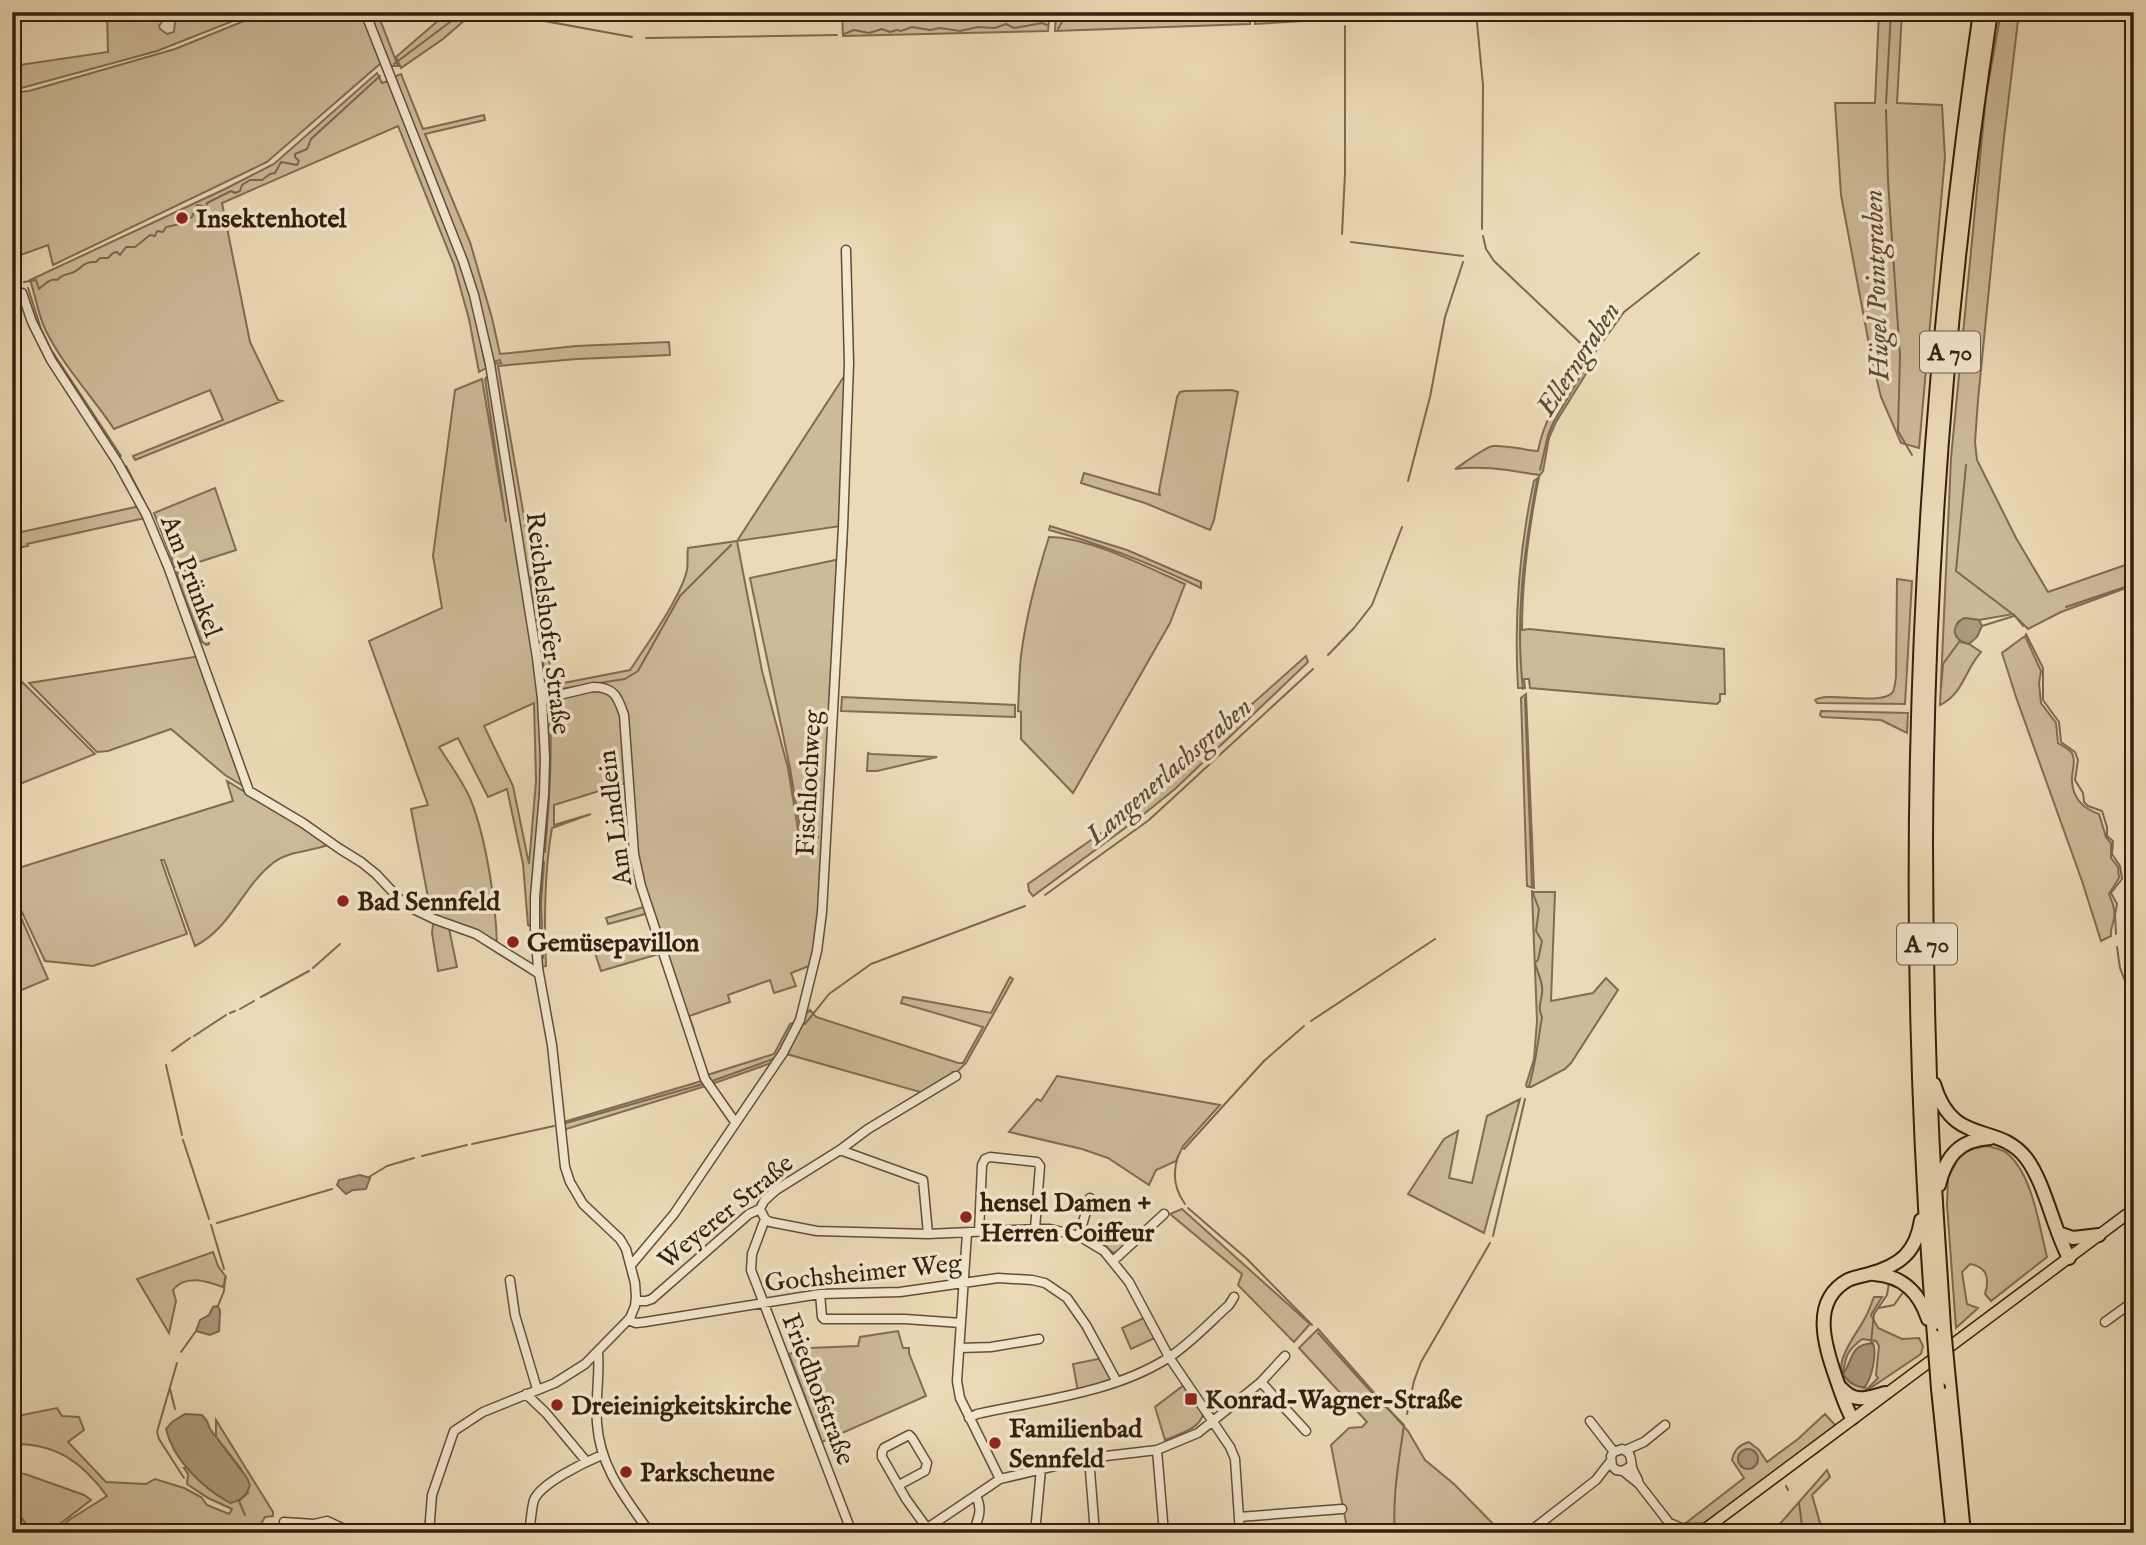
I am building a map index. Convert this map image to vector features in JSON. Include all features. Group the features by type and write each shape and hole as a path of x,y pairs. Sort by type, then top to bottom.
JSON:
{"highway":[{"name":"A 70","path":"1953,1533 1944,1385 1924,1192 1917,999 1923,577 1939,348 1980,12"},
{"name":"A 70","path":"1923,694 1950,349 1968,177 1991,12"},
{"name":"A 70","path":"1922,723 1939,1332"},
{"path":"1930,1071 1945,1111 1961,1125 2017,1149 2031,1165 2068,1258"},
{"path":"1936,1203 1943,1171 1953,1154 1972,1140 1997,1139"},
{"path":"1852,1418 1838,1385 1823,1333 1825,1310 1834,1292 1842,1284 1899,1261 1913,1248 1918,1235 1924,1192"},
{"path":"2058,1233 2073,1238 2099,1235"},
{"path":"1870,1274 1894,1277 1908,1286 1922,1303 1939,1332"},
{"path":"1838,1385 1851,1397 1867,1398 1885,1393"},
{"name":"A 70","path":"1944,1385 1964,1533"}],"main road":[{"path":"1703,1530 2134,1209"}],"street":[{"name":"Reichelshofer Straße","path":"365,12 463,261 474,295 490,365 542,699 544,794 535,908 538,973 552,1045 562,1153 567,1176 583,1204 620,1239 632,1264 635,1301 628,1320"},
{"name":"Fischlochweg","path":"632,1264 674,1214 783,1053 798,1027 817,951 822,912 843,527 849,363 846,250"},
{"name":"Am Prünkel","path":"22,293 32,322 51,360 118,463 146,514 169,569 248,791 362,862 405,905 476,934 538,973"},
{"name":"Am Lindlein","path":"542,699 593,687 611,691 618,697 624,716 634,854 641,886 705,1079 735,1122"},
{"name":"Weyerer Straße","path":"635,1301 652,1299 748,1214 761,1211 764,1201 776,1190 868,1129 956,1076"},
{"path":"840,1150 923,1180 928,1234"},
{"path":"979,1232 982,1165 985,1159 990,1157 1034,1160 1040,1166 1035,1229"},
{"path":"1079,1236 1090,1198"},
{"path":"761,1211 770,1222 817,1231 928,1234 1035,1229 1079,1236 1092,1242 1113,1261 1138,1296 1169,1357 1224,1435 1235,1459 1240,1533"},
{"name":"Friedhofstraße","path":"761,1211 751,1269 852,1533"},
{"path":"1113,1261 1164,1214"},
{"path":"967,1233 957,1381 960,1398 1000,1479"},
{"name":"Gochsheimer Weg","path":"628,1320 645,1322 820,1294 900,1292 998,1278 1017,1279 1045,1283 1067,1298 1086,1325 1117,1382"},
{"path":"510,1280 515,1315 537,1389"},
{"path":"820,1294 824,1319 905,1319 961,1323"},
{"path":"969,1418 977,1414 1104,1387 1144,1371 1169,1357 1229,1305 1234,1297"},
{"path":"2105,1322 2134,1301"},
{"path":"429,1533 432,1495 454,1431 483,1412 555,1383 585,1364 628,1320"},
{"path":"960,1348 991,1347 1039,1339"},
{"path":"598,1352 597,1421 602,1455 621,1491 650,1533"},
{"path":"899,1485 928,1468 909,1435 884,1448 882,1457 923,1530 1000,1479 1089,1458 1157,1450 1198,1433 1261,1381 1285,1356"},
{"path":"1261,1381 1306,1431"},
{"path":"526,1394 586,1461"},
{"path":"1590,1421 1614,1452"},
{"path":"1596,1480 1614,1452 1644,1442 1665,1425"},
{"path":"1528,1533 1596,1480 1626,1466 1643,1447 1644,1442"},
{"path":"1157,1450 1164,1533"},
{"path":"1626,1450 1626,1466"},
{"path":"529,1533 533,1504 539,1493 586,1461 602,1455"},
{"path":"1089,1458 1095,1533"},
{"path":"1610,1462 1626,1466 1639,1479 1639,1484 1677,1533"},
{"path":"1035,1533 1041,1469"},
{"path":"973,1533 981,1511 976,1496"},
{"path":"1239,1517 1342,1509"},
{"path":"284,1522 314,1524 327,1521 353,1533"},
{"path":"1669,1522 1681,1528 1703,1530"}],"shaded area":[{"path":"107,12 169,12 159,26 167,34 174,32 179,12 256,12 157,51 18,89 13,66 108,52"},
{"path":"266,12 361,12 381,63 267,162 53,265 48,245 15,257 12,248 12,93 29,91 175,49"},
{"path":"369,12 377,12 398,66 390,66"},
{"path":"448,12 461,12 466,19 443,39 401,68 396,57"},
{"path":"842,12 1050,12 1048,31 843,36"},
{"path":"1056,12 1250,12 1250,24 1055,31"},
{"path":"1255,12 1457,12 1255,24"},
{"path":"1879,12 1902,12 1897,103 1942,105 1945,157 1919,448 1901,443 1881,397 1841,195 1835,103 1875,103"},
{"path":"2001,12 2019,12 1978,400 1975,442 1977,460 2016,538 2048,592 2134,562 2134,585 2061,612 2028,629 2013,614 1979,620 1964,618 1958,622 1955,630 1960,642 1981,652 1959,688 1940,705 1951,458 1986,96"},
{"path":"377,73 382,83 388,81 460,262 471,296 486,368 479,372 469,319 454,265 398,126 222,203 250,342 278,400 282,401 135,460 133,456 223,420 210,390 114,429 53,344 41,319 30,280 274,164"},
{"path":"401,74 423,129 484,115 485,120 425,134 470,242 500,354 576,346 669,342 670,355 498,366 553,685 630,670 678,594 687,570 688,548 737,541 762,671 788,768 800,842 819,837 805,838 801,834 790,768 750,578 840,559 825,836 814,964 791,973 796,986 774,993 770,980 728,995 730,1002 689,1016 694,1030 690,1032 662,953 601,971 595,953 654,934 649,913 608,924 606,918 647,906 641,886 628,782 554,805 554,825 591,814 552,828 545,896 546,966 538,968 535,928 528,925 523,864 507,789 488,797 458,738 439,747 463,785 476,814 489,870 497,946 448,924 457,967 438,971 432,933 436,923 432,918 411,809 428,805 369,641 442,608 433,556 455,390 482,379 506,522 485,379 491,372 490,364 501,363 500,360 493,362 485,325 463,253 394,77","holes":["534,703 536,781 529,864 513,786 484,726"]},
{"path":"1583,359 1592,364 1556,422 1540,475 1487,468 1455,469 1493,446 1538,451 1550,415"},
{"path":"845,375 841,526 737,541"},
{"path":"1180,392 1238,392 1210,530 1145,503 1081,483 1084,473 1160,495"},
{"path":"1539,477 1527,553 1522,630 1724,649 1725,694 1720,694 1717,704 1530,688 1529,679 1524,679 1525,688 1518,688 1517,610 1521,558 1534,481"},
{"path":"215,488 236,550 175,567 154,513"},
{"path":"140,506 145,518 12,549 12,534"},
{"path":"1050,526 1127,550 1201,582 1201,588 1126,555 1049,530"},
{"path":"1049,537 1065,538 1100,548 1185,584 1170,623 1073,793 1021,739 1021,712 1018,711 1020,663 1026,625"},
{"path":"184,569 187,571 208,640 209,644 206,645 201,641 179,583 177,572"},
{"path":"1897,579 1912,581 1905,704 1817,703 1815,700 1821,698 1865,699 1885,697 1893,692 1896,677"},
{"path":"1964,618 1979,620 1982,626 1977,637 1969,644 1959,640 1955,633 1956,625"},
{"path":"2025,636 2041,671 2041,703 2056,723 2058,743 2072,753 2072,781 2077,798 2084,806 2099,814 2106,837 2111,843 2111,858 2118,867 2119,878 2109,894 2114,912 2111,936 2101,941 2002,653"},
{"path":"200,656 243,786 225,775 171,729 108,751 97,752 29,683"},
{"path":"1306,656 1308,662 1175,789 1033,896 1028,884 1101,833 1153,792"},
{"path":"12,672 95,754 12,787"},
{"path":"1526,694 1534,888 1527,886 1521,698"},
{"path":"842,697 1015,705 1015,717 841,711"},
{"path":"1821,711 1908,713 1907,733 1881,720 1822,717"},
{"path":"868,753 871,754 937,757 867,771"},
{"path":"227,781 330,844 286,856 273,863 253,883 228,918 208,938 195,946 164,860 161,860 187,934 93,966 45,961 12,891 12,870 233,801"},
{"path":"1532,892 1555,892 1551,1001 1593,993 1606,978 1618,990 1571,1063 1565,1069 1527,1087 1534,1059 1537,1021"},
{"path":"12,897 48,979 12,994"},
{"path":"1010,977 1013,979 966,1063 957,1072 953,1072 956,1076 927,1094 783,1053 777,1061 709,1085 560,1131 560,1123 705,1080 704,1076 774,1054 790,1024 800,1020 810,1010 816,1017 963,1063 983,1027 901,1003 903,997 991,1013"},
{"path":"1057,1076 1220,1105 1183,1146 1176,1161 1156,1170 1149,1185 1108,1158 1082,1149 1009,1132 1037,1099 1041,1101"},
{"path":"1520,1099 1484,1233 1408,1194 1444,1139 1458,1131 1449,1178 1472,1183 1487,1116"},
{"path":"1987,1146 2006,1152 2024,1175 2034,1202 2047,1257 1991,1301 1985,1294 1986,1274 1976,1265 1970,1264 1962,1272 1967,1304 1978,1308 1956,1328 1947,1205 1948,1178 1958,1159 1970,1149"},
{"path":"360,1175 370,1178 366,1189 353,1190 346,1194 337,1185 339,1180"},
{"path":"1182,1209 1310,1324 1294,1342 1238,1285 1242,1274 1170,1214"},
{"path":"1115,1221 1131,1233 1128,1236 1131,1239 1113,1253 1100,1241"},
{"path":"213,1252 226,1277 223,1287 196,1280 178,1285 173,1290 176,1301 169,1333 137,1279"},
{"path":"1874,1297 1882,1297 1871,1315 1878,1328 1902,1339 1919,1338 1923,1346 1921,1354 1866,1391 1855,1393 1846,1384 1842,1374 1841,1365","holes":["1862,1339 1876,1341 1879,1346 1878,1378 1867,1389 1851,1383 1843,1373 1848,1354"]},
{"path":"218,1306 219,1331 210,1335 196,1331 200,1320 209,1315 213,1307"},
{"path":"1148,1316 1157,1337 1131,1349 1122,1328"},
{"path":"1318,1329 1408,1431 1425,1460 1454,1484 1502,1533 1348,1533 1331,1445 1349,1428 1362,1427 1367,1422 1299,1348"},
{"path":"898,1331 903,1348 909,1348 926,1396 822,1442 789,1354 809,1348 858,1346 860,1337"},
{"path":"1873,1343 1874,1359 1870,1377 1865,1387 1859,1386 1843,1374 1856,1350 1865,1344"},
{"path":"1103,1358 1116,1381 1078,1392 1073,1364"},
{"path":"1184,1385 1203,1414 1198,1424 1165,1440 1155,1407"},
{"path":"57,1408 62,1416 79,1417 84,1430 68,1442 106,1482 146,1484 155,1479 184,1488 201,1497 207,1505 229,1514 232,1509 187,1484 188,1474 184,1468 239,1501 248,1493 241,1469 216,1437 216,1420 273,1512 273,1516 265,1517 261,1524 335,1533 27,1533 25,1527 12,1526 12,1457 16,1465 15,1473 25,1474 91,1500 60,1524 56,1531 107,1496 88,1473 67,1457 42,1447 12,1444 12,1417"},
{"path":"185,1414 202,1415 247,1478 250,1485 240,1499 230,1503 210,1489 190,1472 175,1452 166,1429"},
{"path":"1825,1414 1838,1428 1700,1533 1673,1533 1744,1478 1732,1460 1740,1446 1749,1442 1767,1462"},
{"path":"1748,1449 1755,1452 1758,1459 1755,1466 1748,1469 1741,1466 1738,1459 1741,1452"},
{"path":"1827,1470 1830,1477 1812,1495 1823,1533 1772,1533"}],"waterway":[{"path":"495,12 632,37"},
{"path":"1058,29 1065,17 1081,20 1090,15 1098,16 1102,12"},
{"path":"1157,12 1163,15 1167,12"},
{"path":"1476,12 1483,85 1482,229"},
{"name":"Hügel Pointgraben","path":"1886,103 1891,12"},
{"path":"394,64 462,13"},
{"path":"844,34 854,30 869,33 882,29 890,32 912,27 960,31 978,27 995,28 1006,24 1014,28 1042,23 1047,25"},
{"name":"Langenerlachsgraben","path":"1342,234 1345,173 1345,26"},
{"path":"646,38 837,35"},
{"path":"24,282 36,280 39,289 86,263 108,258 117,252 120,255 126,247 135,247 150,235 155,236 157,231 163,232 166,227 180,224 192,217 197,205 206,207 207,203 231,191 240,191 242,185 250,180 262,180 275,173 281,162 297,165 299,161 295,154 307,149 311,139 380,76"},
{"name":"Hügel Pointgraben","path":"1886,110 1900,356 1898,431 1912,455"},
{"path":"1483,236 1486,249 1494,261 1592,354"},
{"name":"Langenerlachsgraben","path":"1351,242 1463,256"},
{"name":"Ellerngraben","path":"1540,470 1554,421 1593,355 1624,312 1699,253"},
{"name":"Langenerlachsgraben","path":"1408,481 1430,397 1445,317 1463,262"},
{"path":"12,287 17,284"},
{"path":"28,288 50,348 121,456"},
{"name":"Hügel Pointgraben","path":"1966,465 1956,571 2015,616 2023,626"},
{"path":"126,466 144,501"},
{"name":"Ellerngraben","path":"1523,689 1520,610 1528,532 1537,481"},
{"name":"Langenerlachsgraben","path":"1328,655 1372,605 1402,527"},
{"path":"845,570 847,534"},
{"path":"531,577 547,691 625,679 638,671 680,596 731,545"},
{"path":"2066,607 2134,584"},
{"path":"1982,626 2014,616"},
{"name":"Hügel Pointgraben","path":"2026,634 2043,668 2043,700 2059,722 2061,742 2075,752 2078,760 2075,780 2083,793 2084,802 2102,811 2107,836 2113,841 2112,854 2120,866 2122,879 2111,893 2117,904 2116,934"},
{"path":"1941,688 1943,664 1959,642"},
{"name":"Langenerlachsgraben","path":"1045,895 1149,820 1313,669"},
{"name":"Ellerngraben","path":"1525,698 1532,886"},
{"path":"545,852 551,758 549,702"},
{"path":"543,958 541,903 544,862"},
{"name":"Ellerngraben","path":"1529,1086 1542,1017 1542,987 1535,963 1542,941 1536,931 1539,909 1532,891"},
{"name":"Langenerlachsgraben","path":"805,1024 829,994 871,964 1025,906"},
{"path":"1311,1021 1435,939"},
{"path":"313,968 340,944"},
{"name":"Hügel Pointgraben","path":"2117,947 2120,968 2134,1004"},
{"path":"261,997 309,971"},
{"path":"240,1009 254,1001"},
{"path":"230,1013 235,1011"},
{"path":"194,1036 226,1015"},
{"path":"1184,1149 1264,1061 1304,1026"},
{"path":"172,1051 190,1038"},
{"name":"Langenerlachsgraben","path":"712,1081 776,1058"},
{"path":"166,1065 182,1135"},
{"name":"Langenerlachsgraben","path":"566,1123 703,1084"},
{"name":"Ellerngraben","path":"1493,1236 1525,1099"},
{"name":"Langenerlachsgraben","path":"472,1144 554,1126"},
{"path":"183,1140 209,1219"},
{"name":"Langenerlachsgraben","path":"422,1156 467,1145"},
{"path":"1178,1156 1175,1181 1185,1204"},
{"name":"Langenerlachsgraben","path":"369,1177 387,1166 414,1158"},
{"name":"Langenerlachsgraben","path":"217,1223 332,1189"},
{"path":"1188,1208 1247,1259 1312,1325"},
{"name":"Langenerlachsgraben","path":"211,1225 224,1269"},
{"name":"Ellerngraben","path":"1407,1414 1421,1362 1490,1243"},
{"name":"Langenerlachsgraben","path":"218,1306 224,1291 225,1278"},
{"path":"1871,1343 1874,1314 1887,1295 1889,1283"},
{"path":"1879,1308 1894,1305 1904,1291"},
{"name":"Langenerlachsgraben","path":"181,1352 196,1331"},
{"path":"1318,1333 1404,1425 1395,1492 1395,1533"},
{"name":"Langenerlachsgraben","path":"177,1363 157,1432 184,1478"},
{"path":"170,1389 175,1409"},
{"path":"1786,1486 1788,1490"},
{"name":"Langenerlachsgraben","path":"239,1501 245,1515"},
{"path":"1799,1503 1803,1533"},
{"path":"12,1511 21,1517 32,1533"},
{"name":"Langenerlachsgraben","path":"240,1524 249,1525 251,1533"}],"place":[{"name":"Insektenhotel","path":"182,218"},
{"name":"Bad Sennfeld","path":"343,901"},
{"name":"Gemüsepavillon","path":"513,942"},
{"name":"hensel Damen + Herren Coiffeur","path":"966,1217"},
{"name":"Konrad-Wagner-Straße","path":"1191,1399"},
{"name":"Dreieinigkeitskirche","path":"557,1405"},
{"name":"Familienbad Sennfeld","path":"995,1443"},
{"name":"Parkscheune","path":"626,1472"}]}
